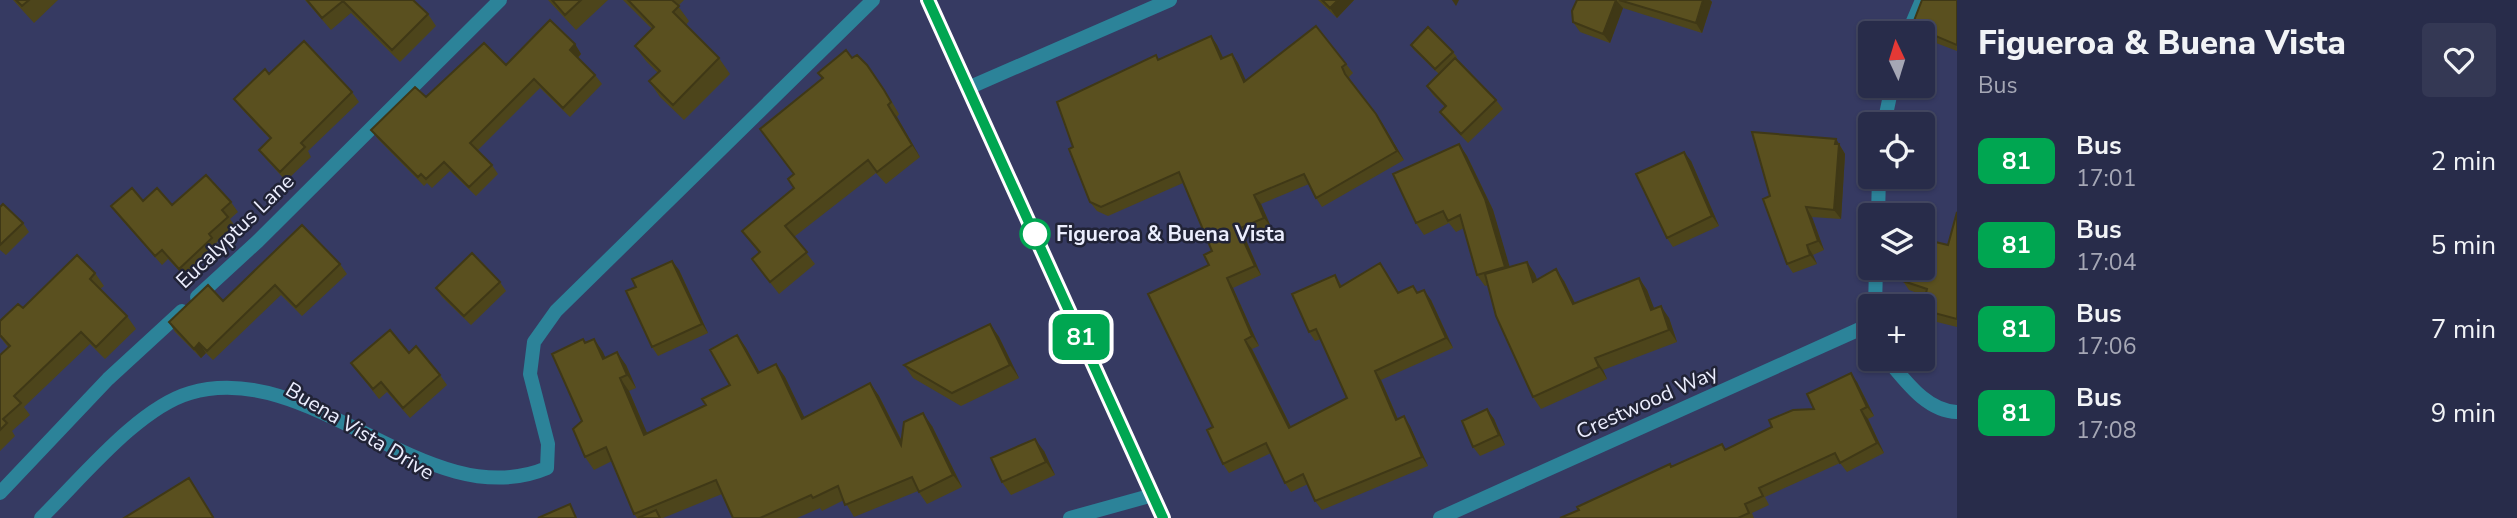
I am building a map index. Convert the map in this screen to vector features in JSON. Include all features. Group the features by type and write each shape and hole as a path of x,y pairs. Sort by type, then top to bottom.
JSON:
{"main road":[{"path":"928,0 1163,518"}],"street":[{"name":"Eucalyptus Lane","path":"0,493 108,379 258,241 500,0"},
{"path":"530,487 547,468 548,444 530,374 534,342 556,311 873,0"},
{"path":"968,88 1170,0"},
{"path":"1913,21 1923,0"},
{"name":"Crestwood Way","path":"1440,518 1858,330"},
{"path":"1897,371 1914,392 1947,412 1957,412"},
{"name":"Buena Vista Drive","path":"41,518 154,408 191,393 230,388 263,398 298,419"},
{"path":"1070,518 1153,495"}],"building":[{"path":"16,0 29,0 22,6"},
{"path":"307,0 413,0 428,14 392,50 343,1 322,18"},
{"path":"552,0 581,0 565,15"},
{"path":"628,0 672,0 679,6 673,12 719,58 673,105 649,81 660,71 635,46 654,27"},
{"path":"1322,0 1338,0 1330,8"},
{"path":"1577,0 1616,0 1603,34 1573,22 1572,11"},
{"path":"1619,0 1703,0 1696,23"},
{"path":"1922,0 1957,0 1957,45 1936,36 1936,21 1914,21"},
{"path":"550,20 575,44 570,50 595,75 563,108 534,79 470,143 492,165 469,187 444,162 426,179 421,174 418,177 371,130 415,87 426,97 484,43 506,65"},
{"path":"1316,26 1346,64 1342,67 1345,74 1376,114 1397,151 1316,198 1304,174 1254,195 1264,218 1238,229 1255,266 1227,278 1252,336 1245,340 1289,428 1347,398 1316,329 1309,332 1292,294 1335,275 1340,287 1380,263 1398,293 1413,286 1417,293 1424,290 1446,338 1375,371 1396,420 1404,416 1422,457 1315,501 1303,474 1285,483 1266,443 1223,464 1207,430 1213,427 1148,294 1209,265 1204,255 1212,251 1179,172 1101,207 1090,202 1069,149 1073,147 1057,102 1156,55 1158,60 1211,36 1221,59 1232,54 1244,82"},
{"path":"1428,27 1453,52 1435,69 1411,45"},
{"path":"304,41 352,92 301,143 305,147 280,172 259,150 271,138 234,99 265,69 269,74"},
{"path":"846,50 852,58 857,55 867,65 891,102 888,105 912,145 877,172 868,160 785,226 807,252 770,282 752,259 760,252 742,231 794,188 788,179 794,174 760,129 823,78 818,73"},
{"path":"1455,58 1496,100 1461,134 1440,112 1446,106 1427,86"},
{"path":"1752,132 1836,139 1835,144 1839,144 1834,210 1806,207 1818,241 1807,245 1810,255 1787,264 1763,199 1770,196"},
{"path":"1459,144 1485,199 1505,267 1477,275 1460,215 1448,221 1443,211 1416,223 1393,174"},
{"path":"1684,152 1712,216 1667,238 1636,174"},
{"path":"206,175 231,202 222,210 228,217 209,234 212,238 179,269 162,250 155,256 111,206 132,188 143,201 157,188 172,205"},
{"path":"3,204 23,223 0,245 0,207"},
{"path":"1957,212 1957,319 1935,313 1935,294 1926,294 1927,289 1903,281 1935,280 1935,242 1948,245"},
{"path":"302,225 340,264 296,307 275,285 207,351 199,343 194,349 169,322 208,285 223,301"},
{"path":"472,253 500,282 464,316 436,288"},
{"path":"77,255 95,273 90,279 127,316 96,347 81,332 14,396 21,403 3,419 7,423 0,430 0,355 10,346 0,335 0,321 18,304 23,308"},
{"path":"672,261 702,324 652,347 626,291 636,287 632,279"},
{"path":"1527,262 1533,282 1556,269 1573,304 1639,278 1651,310 1661,306 1669,330 1595,358 1599,367 1533,397 1496,316 1485,274"},
{"path":"990,324 1010,365 952,393 904,365"},
{"path":"390,330 409,353 416,346 440,375 403,408 381,382 373,389 351,363"},
{"path":"737,335 758,373 776,364 802,419 870,383 901,445 904,422 923,413 953,475 919,492 912,477 845,505 838,486 760,518 733,518 716,480 634,514 606,447 585,457 573,429 582,421 552,354 583,339 585,343 594,339 603,359 617,352 627,375 620,378 644,435 706,405 702,399 730,385 710,350"},
{"path":"1851,373 1867,407 1861,410 1877,443 1840,463 1835,453 1759,488 1763,496 1745,504 1749,513 1738,518 1560,518 1579,510 1577,507 1670,464 1671,467 1722,444 1725,450 1772,427 1769,420 1793,410 1814,409 1807,394"},
{"path":"1487,409 1499,435 1473,447 1462,421"},
{"path":"1035,439 1046,462 1002,482 991,458"},
{"path":"189,478 213,517 124,518"},
{"path":"570,504 576,518 538,518"},
{"path":"656,510 660,518 638,518"}],"bus line":[{"name":"81","path":"928,0 1163,518"}],"place":[{"name":"Figueroa & Buena Vista","path":"1035,234"}]}
